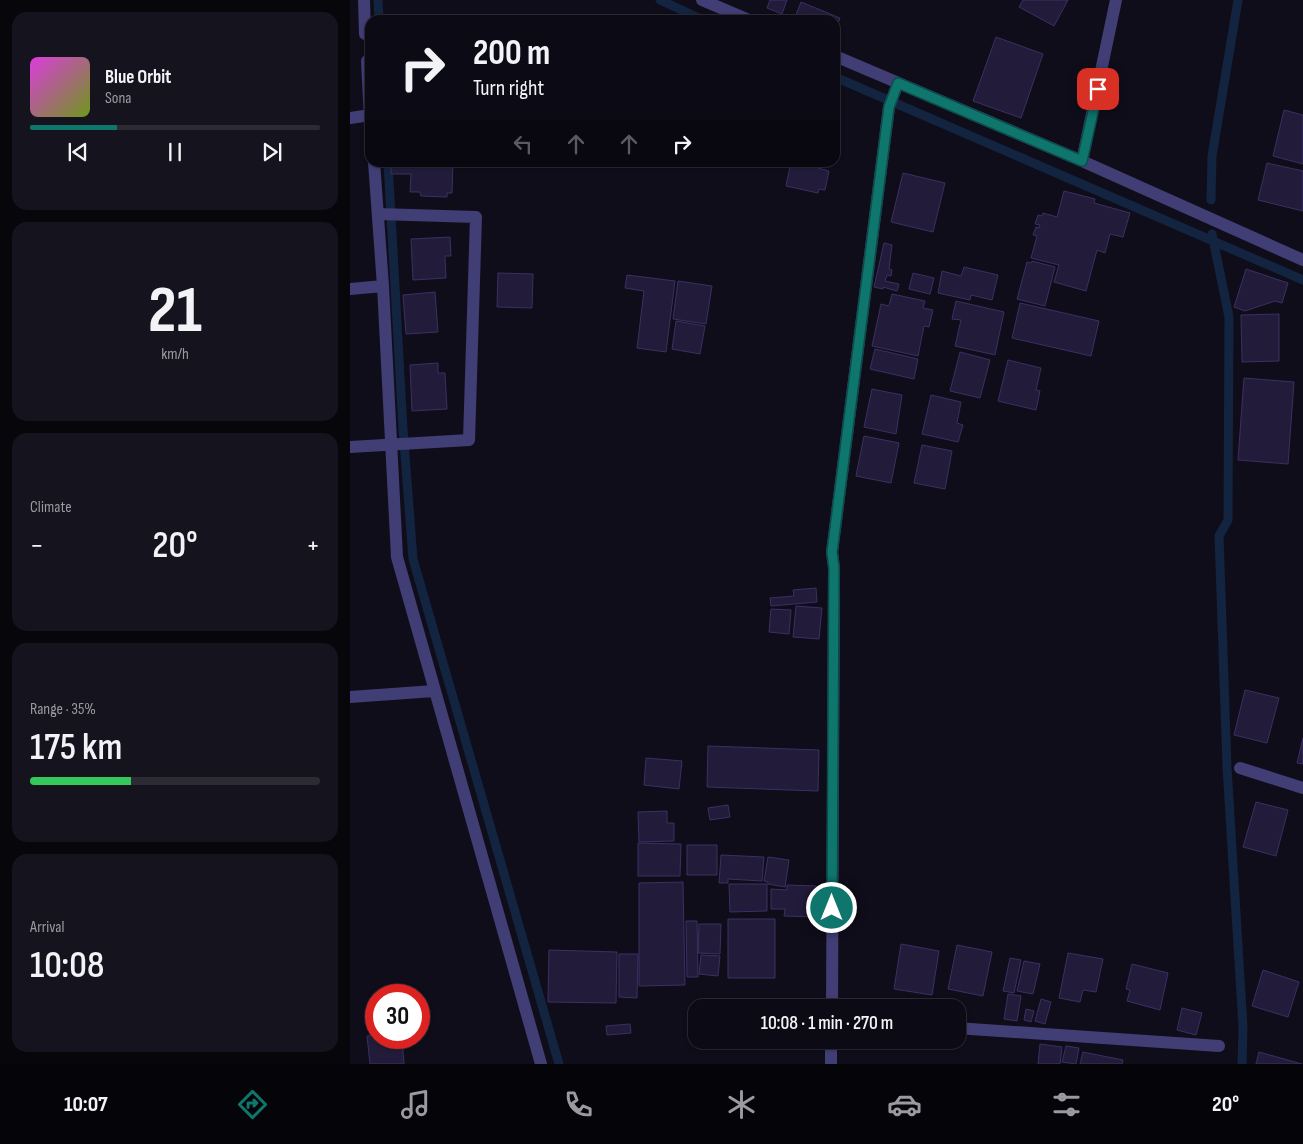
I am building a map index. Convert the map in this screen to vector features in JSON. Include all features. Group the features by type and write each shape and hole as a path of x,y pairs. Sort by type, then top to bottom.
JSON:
{"street":[{"path":"364,0 365,17"},
{"path":"702,0 737,15"},
{"path":"1082,161 1116,0"},
{"path":"840,59 893,95 1082,161 1303,260"},
{"path":"832,999 834,568 832,552 893,95"},
{"path":"350,118 365,116"},
{"path":"375,167 385,214 383,286 400,443 397,557 541,1064"},
{"path":"350,447 469,440 476,217 385,214"},
{"path":"350,289 383,286"},
{"path":"350,698 434,691"},
{"path":"1240,768 1303,788"},
{"path":"966,1029 1219,1046"},
{"path":"831,1049 831,1064"}],"building":[{"path":"770,0 787,0 782,14 767,8"},
{"path":"1023,0 1068,0 1054,26 1019,7"},
{"path":"801,2 833,15 796,15"},
{"path":"996,37 1043,54 1021,118 973,101"},
{"path":"1284,110 1303,115 1303,164 1273,156"},
{"path":"1267,163 1303,171 1303,211 1258,200"},
{"path":"391,167 453,167 452,193 447,193 447,197 421,196 420,192 410,192 411,174 391,174"},
{"path":"790,167 818,167 829,171 825,190 819,189 818,193 786,186"},
{"path":"903,173 945,183 933,232 891,222"},
{"path":"1064,191 1095,199 1094,203 1130,213 1123,237 1110,234 1105,253 1097,250 1086,291 1054,282 1059,265 1031,258 1037,236 1033,235 1036,227 1039,228 1040,225 1035,224 1038,215 1042,216 1043,213 1057,217"},
{"path":"450,237 451,256 445,256 446,278 413,280 411,239"},
{"path":"884,243 892,245 889,269 892,270 891,276 887,275 885,281 899,284 897,291 883,287 883,289 874,287"},
{"path":"1032,261 1055,267 1045,306 1017,299 1027,262 1031,263"},
{"path":"964,267 998,275 992,300 971,295 970,300 938,293 942,271 961,276"},
{"path":"1246,269 1288,283 1282,303 1275,301 1245,311 1234,307"},
{"path":"498,273 533,274 532,308 497,307"},
{"path":"913,273 934,278 930,294 909,289"},
{"path":"627,275 675,281 666,352 637,348 644,291 625,288"},
{"path":"678,281 712,286 706,324 673,319"},
{"path":"435,292 438,332 406,334 403,295"},
{"path":"892,294 925,301 923,308 933,310 929,327 924,326 918,356 872,346 881,304 889,306"},
{"path":"956,301 1004,312 995,355 955,346 961,320 952,319"},
{"path":"1020,303 1099,321 1091,356 1012,338"},
{"path":"1279,314 1279,361 1242,362 1241,315"},
{"path":"676,321 705,326 700,354 672,349"},
{"path":"875,349 918,359 914,379 870,369"},
{"path":"960,352 990,360 980,398 950,391"},
{"path":"1008,360 1041,368 1036,390 1040,391 1036,410 998,401"},
{"path":"438,363 438,373 445,373 447,409 412,411 410,365"},
{"path":"1244,378 1294,382 1288,464 1238,460"},
{"path":"872,389 902,395 896,434 864,427"},
{"path":"931,395 961,402 957,423 963,425 958,442 922,434"},
{"path":"864,436 899,443 891,483 856,476"},
{"path":"922,445 952,451 945,489 914,483"},
{"path":"816,588 817,602 771,606 770,598 794,596 793,590"},
{"path":"796,606 822,608 819,639 793,637"},
{"path":"771,609 791,610 789,634 769,632"},
{"path":"1245,690 1279,698 1267,743 1234,735"},
{"path":"1303,738 1303,764 1297,763"},
{"path":"708,746 819,750 818,791 707,787"},
{"path":"646,758 682,761 679,789 644,785"},
{"path":"1256,802 1288,810 1276,856 1243,847"},
{"path":"728,805 730,817 710,820 708,808"},
{"path":"667,811 667,823 674,823 674,841 639,842 638,812"},
{"path":"638,843 681,844 680,876 638,876"},
{"path":"687,845 717,845 717,875 687,875"},
{"path":"721,855 764,857 762,881 728,879 728,883 719,883"},
{"path":"768,857 789,860 785,887 768,884 768,882 764,881"},
{"path":"683,882 685,985 639,986 639,883"},
{"path":"729,884 767,884 767,911 730,912"},
{"path":"787,885 816,886 815,917 784,916 785,909 771,909 771,889 787,890"},
{"path":"728,919 775,919 775,978 728,978"},
{"path":"686,921 697,921 698,977 687,977"},
{"path":"699,924 721,924 720,954 698,953"},
{"path":"901,944 939,951 932,995 894,989"},
{"path":"957,945 992,952 983,996 948,989"},
{"path":"549,950 617,952 616,1003 548,1002"},
{"path":"1068,953 1103,959 1096,992 1083,990 1080,1002 1059,998"},
{"path":"619,954 638,954 637,998 619,997"},
{"path":"701,955 720,956 718,976 699,974"},
{"path":"1010,958 1021,960 1014,993 1003,991"},
{"path":"1024,961 1040,964 1033,994 1017,991"},
{"path":"1132,964 1168,973 1160,1010 1127,1001 1130,990 1126,989"},
{"path":"1263,970 1299,982 1288,1017 1252,1006"},
{"path":"1008,994 1021,996 1017,1021 1004,1019"},
{"path":"1041,999 1051,1002 1045,1024 1035,1021"},
{"path":"1182,1008 1202,1013 1196,1035 1177,1030"},
{"path":"1026,1009 1034,1011 1031,1022 1024,1020"},
{"path":"630,1024 631,1033 607,1035 606,1026"},
{"path":"1040,1044 1062,1047 1060,1064 1038,1064"},
{"path":"1066,1046 1079,1048 1076,1064 1062,1062"},
{"path":"368,1049 403,1049 404,1064 370,1064"},
{"path":"1083,1052 1123,1060 1122,1064 1080,1064"},
{"path":"1259,1052 1302,1064 1256,1064"}],"waterway":[{"path":"378,0 379,15"},
{"path":"660,0 692,15"},
{"path":"1211,200 1212,156 1238,0"},
{"path":"840,79 1303,280"},
{"path":"388,167 403,429 413,559 559,1064"},
{"path":"1212,234 1229,317 1228,520 1219,536 1227,767 1243,1027 1242,1064"}],"route":[{"path":"832,908 834,568 832,552 889,107 898,83 1082,161 1098,89"}]}
